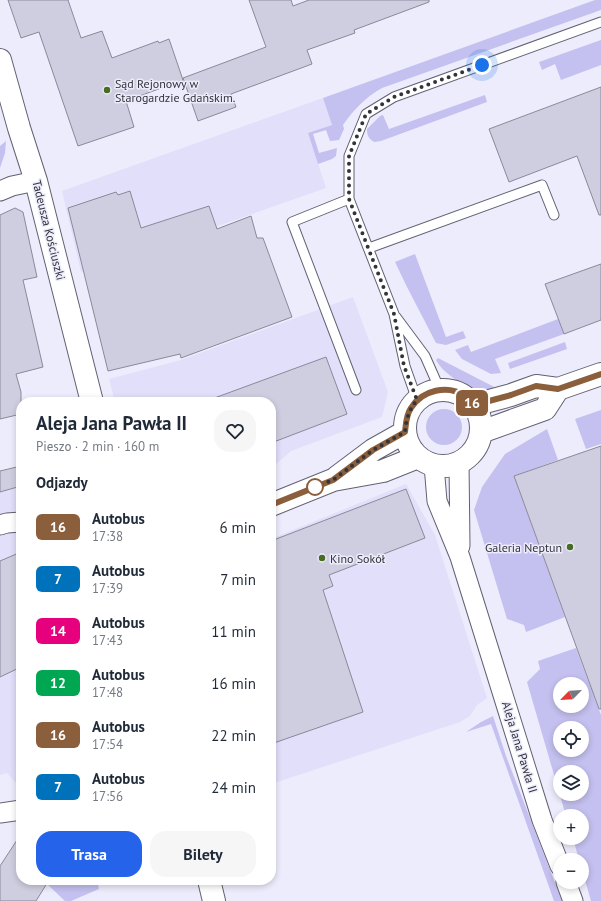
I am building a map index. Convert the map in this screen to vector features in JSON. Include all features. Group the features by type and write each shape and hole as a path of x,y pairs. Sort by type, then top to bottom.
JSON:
{"street":[{"name":"Tadeusza Kościuszki","path":"0,60 36,181 91,397"},
{"path":"0,191 12,186 36,181"},
{"path":"474,405 511,395 536,386 558,389 601,374"},
{"path":"482,432 544,408 558,389"},
{"path":"276,503 333,480 426,461 447,466 459,463 470,455 478,445 482,432 480,418 474,405 465,396 453,391 440,390 428,393 417,400 410,409 406,420 405,432 409,446 426,461"},
{"path":"333,480 373,450 405,432"},
{"name":"Aleja Jana Pawła II","path":"426,461 437,501 460,557 542,820 555,853"},
{"name":"Aleja Jana Pawła II","path":"459,463 460,557"},
{"path":"0,525 16,522"},
{"path":"0,813 16,811"},
{"path":"210,885 214,901"},
{"path":"569,889 573,901"}],"lane":[{"path":"417,400 404,366 394,314 349,199 349,156 366,114 394,97 601,22"},
{"path":"369,248 542,185 554,215"},
{"path":"349,199 292,222 356,390"},
{"path":"394,314 425,356 440,390"}],"shaded area":[{"path":"595,0 601,0 601,10 382,88 366,99 351,114 343,125 344,129 339,140 330,141 326,130 313,134 319,153 337,148 336,156 318,164 308,133 332,125 323,98"},
{"path":"601,40 601,65 561,80 555,64 542,70 539,62"},
{"path":"485,95 487,102 381,141 374,142 368,135 367,129 380,116 383,115 389,129"},
{"path":"323,98 332,125 308,133 326,188 218,226 217,229 124,259 124,261 81,272 62,191"},
{"path":"6,141 5,153 0,168 0,146"},
{"path":"415,254 446,337 463,331 466,338 446,345 436,343 395,262"},
{"path":"353,297 388,392 382,417 291,451 276,464 276,397 114,397 109,379 181,360"},
{"path":"558,319 564,334 495,359 501,373 491,374 462,359 455,350 468,345 471,352"},
{"path":"565,342 567,349 510,369 508,363"},
{"path":"438,358 502,391 487,392 473,389 458,381 445,371 436,360"},
{"path":"447,409 457,414 461,420 461,434 457,440 451,444 441,445 431,440 427,434 426,424 431,414 437,410"},
{"path":"601,410 601,444 586,449 575,419"},
{"path":"547,429 558,460 514,476 565,617 526,632 524,625 507,619 474,510 482,487 505,454"},
{"path":"406,484 435,535 487,698 477,705 470,716 460,722 276,782 276,537"},
{"path":"16,487 16,783 7,773 0,775 0,492"},
{"path":"576,648 587,677 553,677 553,713 589,713 589,683 601,715 601,901 591,901 588,889 589,889 589,853 577,853 575,845 589,845 589,809 564,809 562,801 589,801 589,765 553,765 553,771 527,682 540,669 538,661"},
{"path":"493,716 506,756 553,878 553,889 557,889 562,901 554,901 491,724 466,732"},
{"path":"48,885 98,885 99,889 71,901 65,901"}],"building":[{"name":"Sąd Rejonowy w Starogardzie Gdańskim.","path":"8,0 68,0 81,38 102,31 112,58 158,41 159,43 169,39 183,80 126,101 134,127 78,146 39,32 21,38"},
{"path":"249,0 291,0 293,6 309,0 429,0 429,2 354,30 355,33 307,50 312,64 231,94 236,107 198,121 183,78 266,47"},
{"path":"601,87 601,215 599,215 577,156 509,182 489,129"},
{"path":"130,191 141,228 209,206 217,229 251,216 257,238 263,238 292,317 181,358 180,354 108,371 68,208 116,192 118,195"},
{"path":"15,208 23,212 37,277 23,280 43,367 16,374 21,397 16,397 16,415 0,419 0,215"},
{"path":"601,264 601,320 564,334 545,284"},
{"path":"326,357 347,414 276,441 276,397 217,397"},
{"name":"Galeria Neptun","path":"601,446 601,709 599,709 589,682 589,677 587,677 514,476"},
{"path":"16,467 16,487 0,492 0,471"},
{"path":"406,489 425,538 329,575 333,586 323,590 363,712 276,742 276,539"},
{"path":"16,554 16,669 0,677 0,561"},
{"path":"16,842 16,885 46,885 36,901 0,901 0,866"}],"bus line":[{"name":"16","path":"276,503 333,480 373,450 405,432 406,420 410,409 417,400 428,393 440,390 453,391 465,396 474,405 511,395 536,386 558,389 601,374"}],"place":[{"name":"Sąd Rejonowy w Starogardzie Gdańskim.","path":"107,90"},
{"name":"Galeria Neptun","path":"570,547"},
{"name":"Kino Sokół","path":"322,558"}],"route":[{"path":"315,487 333,480 373,450 405,432 406,420 410,409 417,400 404,366 394,314 349,199 349,156 366,114 394,97 482,65"}]}
